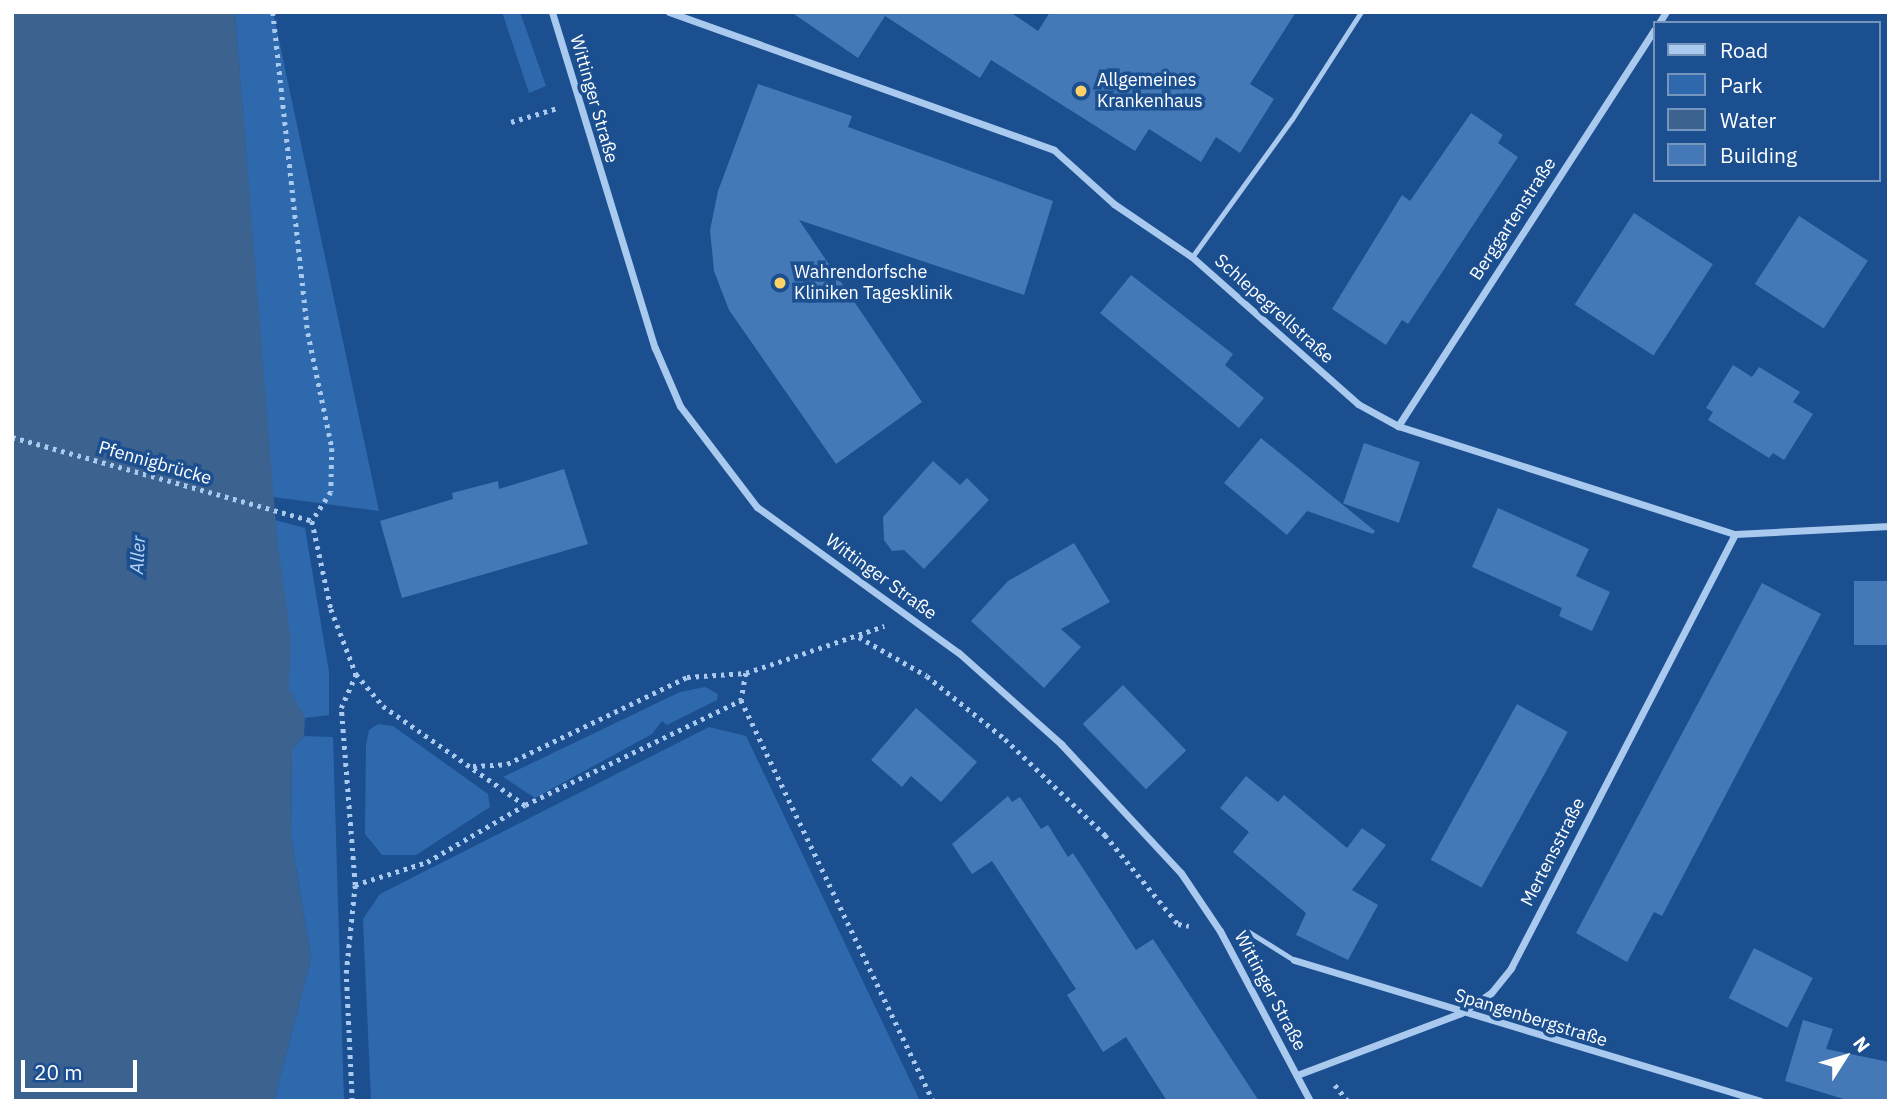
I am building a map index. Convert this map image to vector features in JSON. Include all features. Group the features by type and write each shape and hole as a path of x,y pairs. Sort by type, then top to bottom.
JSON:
{"street":[{"name":"Wittinger Straße","path":"552,12 576,102 655,348 680,406 757,507 959,653 1061,744 1181,873 1220,932 1310,1101"},
{"name":"Schlepegrellstraße","path":"669,12 1054,150 1114,204 1192,257 1357,404 1398,426 1735,534 1889,526"},
{"name":"Berggartenstraße","path":"1398,426 1652,33"},
{"name":"Mertensstraße","path":"1297,1075 1461,1013 1491,993 1511,968 1735,534"},
{"name":"Spangenbergstraße","path":"1294,960 1461,1013 1760,1101"}],"lane":[{"path":"1192,257 1361,12"},
{"path":"1249,932 1294,960"}],"path":[{"path":"273,12 308,332 332,449 331,492 312,520 331,609 356,674 383,706 525,805"},
{"path":"511,122 576,102"},
{"name":"Pfennigbrücke","path":"12,437 312,520"},
{"path":"472,766 507,764 688,677 746,673 859,637 927,676 1005,739 1105,835 1178,924 1220,932"},
{"path":"746,673 741,700 933,1101"},
{"path":"352,1101 346,973 355,886 341,708 356,674"},
{"path":"355,886 427,862 525,805 741,700"}],"green space":[{"path":"235,12 273,12 379,511 273,497"},
{"path":"502,12 520,12 546,86 529,93"},
{"path":"275,520 305,528 329,672 329,715 305,718 289,690"},
{"path":"705,687 718,694 717,700 667,725 662,721 652,734 535,798 503,777 680,692"},
{"path":"378,724 393,726 488,794 490,807 416,855 382,855 365,834 366,745 369,730"},
{"path":"709,727 746,736 920,1101 371,1101 363,919 380,894"},
{"path":"304,736 333,737 344,1101 274,1101 311,959 291,837 292,749"}],"water":[{"name":"Aller","path":"12,12 235,12 277,538 291,638 289,689 305,718 304,736 292,749 291,837 311,959 274,1101 12,1101"}],"building":[{"path":"791,12 1010,12 1038,31 1050,12 1296,12 1250,84 1274,99 1240,153 1216,137 1201,162 1149,129 1135,151 991,60 980,78 885,16 858,58"},
{"name":"Wahrendorfsche Kliniken Tagesklinik","path":"758,84 852,116 848,127 1053,201 1024,295 799,220 922,402 836,464 729,310 714,271 710,230 718,191"},
{"path":"1471,113 1503,135 1498,143 1518,157 1408,324 1402,320 1386,345 1332,309 1402,195 1410,201"},
{"path":"1634,213 1713,264 1653,356 1575,304"},
{"path":"1799,216 1868,261 1824,329 1755,284"},
{"path":"1131,275 1233,354 1225,365 1264,398 1239,428 1100,313"},
{"path":"1733,365 1752,377 1759,367 1800,392 1793,402 1813,414 1784,460 1773,453 1769,458 1708,420 1713,412 1706,408"},
{"path":"1261,438 1375,531 1373,534 1307,511 1287,535 1224,483"},
{"path":"1364,443 1420,462 1399,523 1343,504"},
{"path":"933,461 960,485 967,478 989,500 924,569 904,550 892,551 884,540 883,517"},
{"path":"564,469 588,544 402,598 380,521 453,499 452,493 498,481 499,489"},
{"path":"1498,508 1589,549 1576,576 1610,592 1592,631 1559,616 1562,608 1472,567"},
{"path":"1074,543 1110,602 1061,629 1081,647 1044,688 971,621 1008,581"},
{"path":"1854,581 1889,581 1889,645 1854,645"},
{"path":"1762,583 1821,614 1662,916 1654,912 1627,962 1576,933"},
{"path":"1123,685 1186,750 1146,789 1083,724"},
{"path":"1517,704 1568,732 1481,888 1431,860"},
{"path":"916,708 977,762 941,802 911,776 902,787 871,760"},
{"path":"1246,776 1278,802 1284,795 1347,848 1362,828 1386,845 1352,890 1378,905 1348,960 1296,935 1306,913 1233,852 1249,832 1220,808"},
{"path":"1008,796 1012,802 1020,797 1041,829 1048,825 1068,857 1073,853 1136,950 1153,939 1259,1101 1167,1101 1126,1037 1103,1052 1067,995 1076,989 992,861 972,874 952,844"},
{"path":"1754,948 1813,978 1787,1028 1729,998"},
{"path":"1803,1020 1833,1029 1826,1049 1889,1062 1889,1101 1850,1101 1785,1081"}],"place":[{"name":"Allgemeines Krankenhaus","path":"1081,91"},
{"name":"Wahrendorfsche Kliniken Tagesklinik","path":"780,283"}]}
